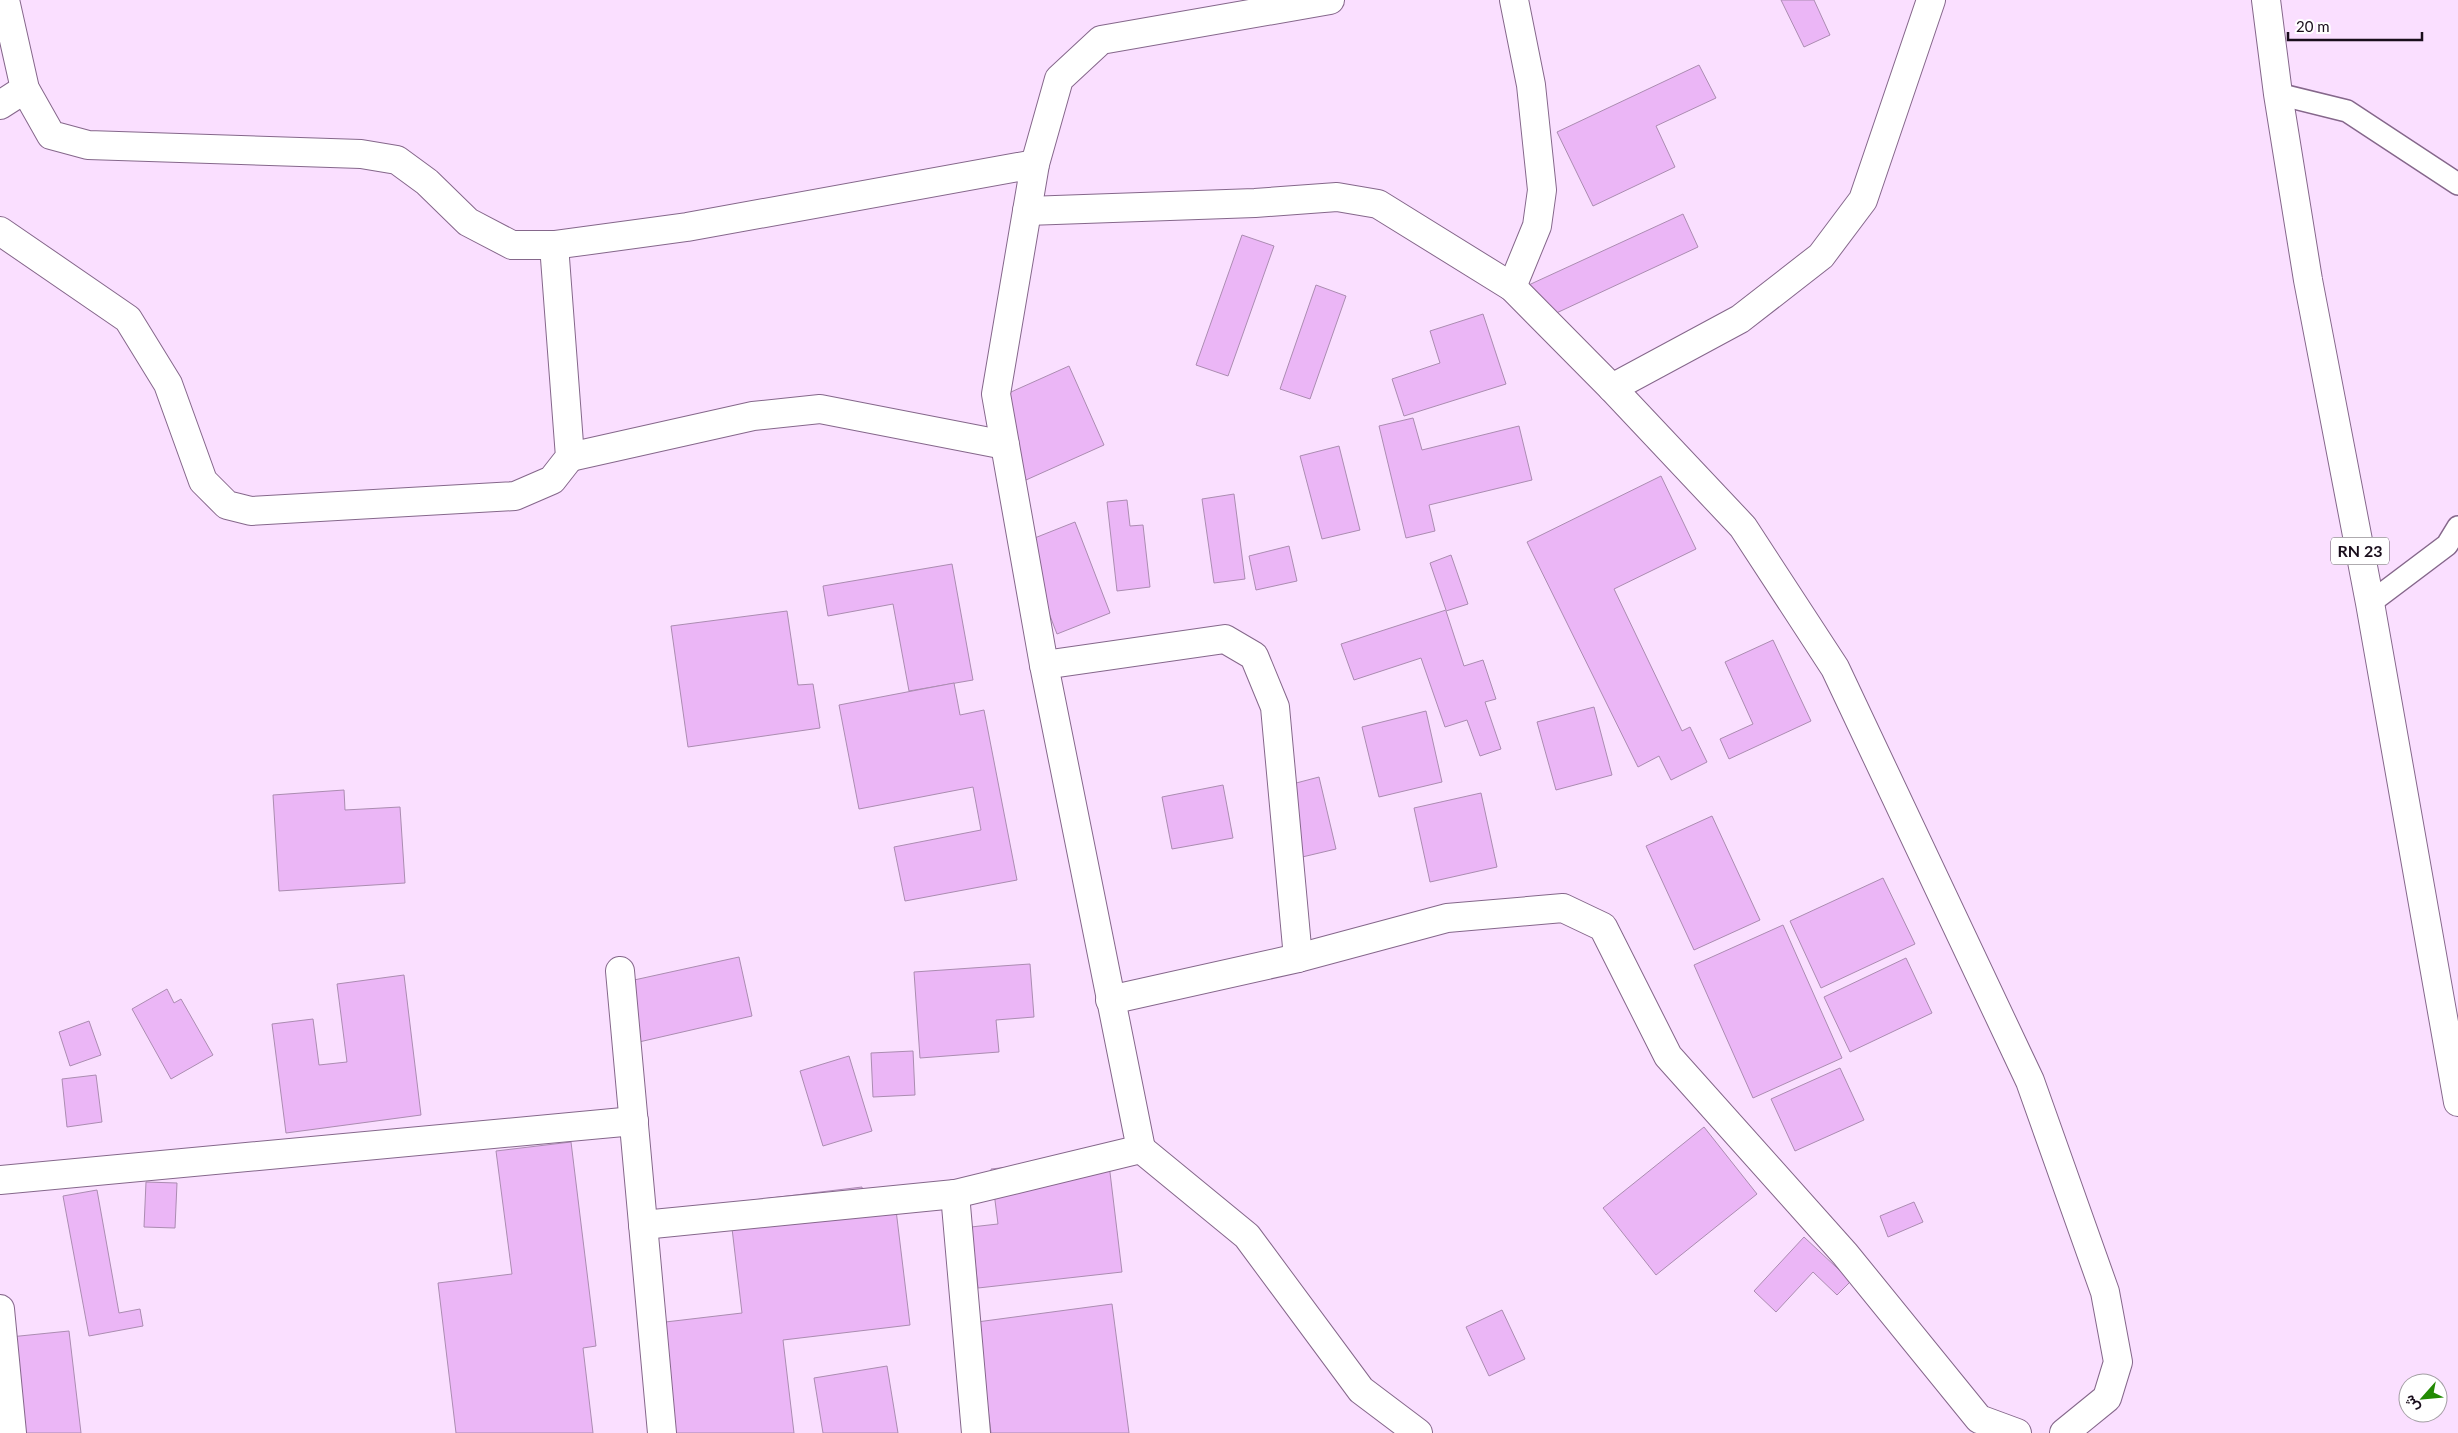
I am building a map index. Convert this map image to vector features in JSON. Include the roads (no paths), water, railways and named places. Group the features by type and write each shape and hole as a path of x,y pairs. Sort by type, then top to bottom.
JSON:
{"street":[{"path":"5,0 25,89 51,134 88,145 361,154 397,160 427,182 468,222 512,245 554,246 687,227 1035,164"},
{"path":"1330,0 1101,40 1059,79 1035,164 996,394 1044,665 1141,1149 1247,1236 1361,1390 1418,1433"},
{"path":"1512,287 1537,226 1542,190 1532,85 1514,0"},
{"path":"1612,388 1740,319 1821,256 1863,200 1930,0"},
{"name":"RN 23","path":"2266,0 2278,94 2308,280 2370,603 2458,1102"},
{"path":"0,105 25,89"},
{"path":"1027,211 1255,203 1337,197 1378,204 1512,287 1612,388 1742,526 1835,668 2030,1082 2105,1292 2118,1362 2107,1398 2064,1433"},
{"path":"0,231 128,319 168,384 203,480 226,505 251,511 515,496 552,480 570,457 753,416 820,409 1005,445"},
{"path":"554,246 570,457"},
{"path":"1044,665 1225,639 1254,656 1275,707 1298,958"},
{"path":"1110,1000 1298,958 1447,918 1563,908 1603,927 1668,1056 1845,1254 1979,1419 2018,1433"},
{"path":"620,971 662,1433"},
{"path":"0,1180 634,1121"},
{"path":"643,1225 955,1194 1141,1149"},
{"path":"955,1194 976,1433"},
{"path":"0,1309 7,1420"}],"lane":[{"path":"2278,94 2347,111 2458,184"},
{"path":"2370,603 2447,545 2458,527"}]}
